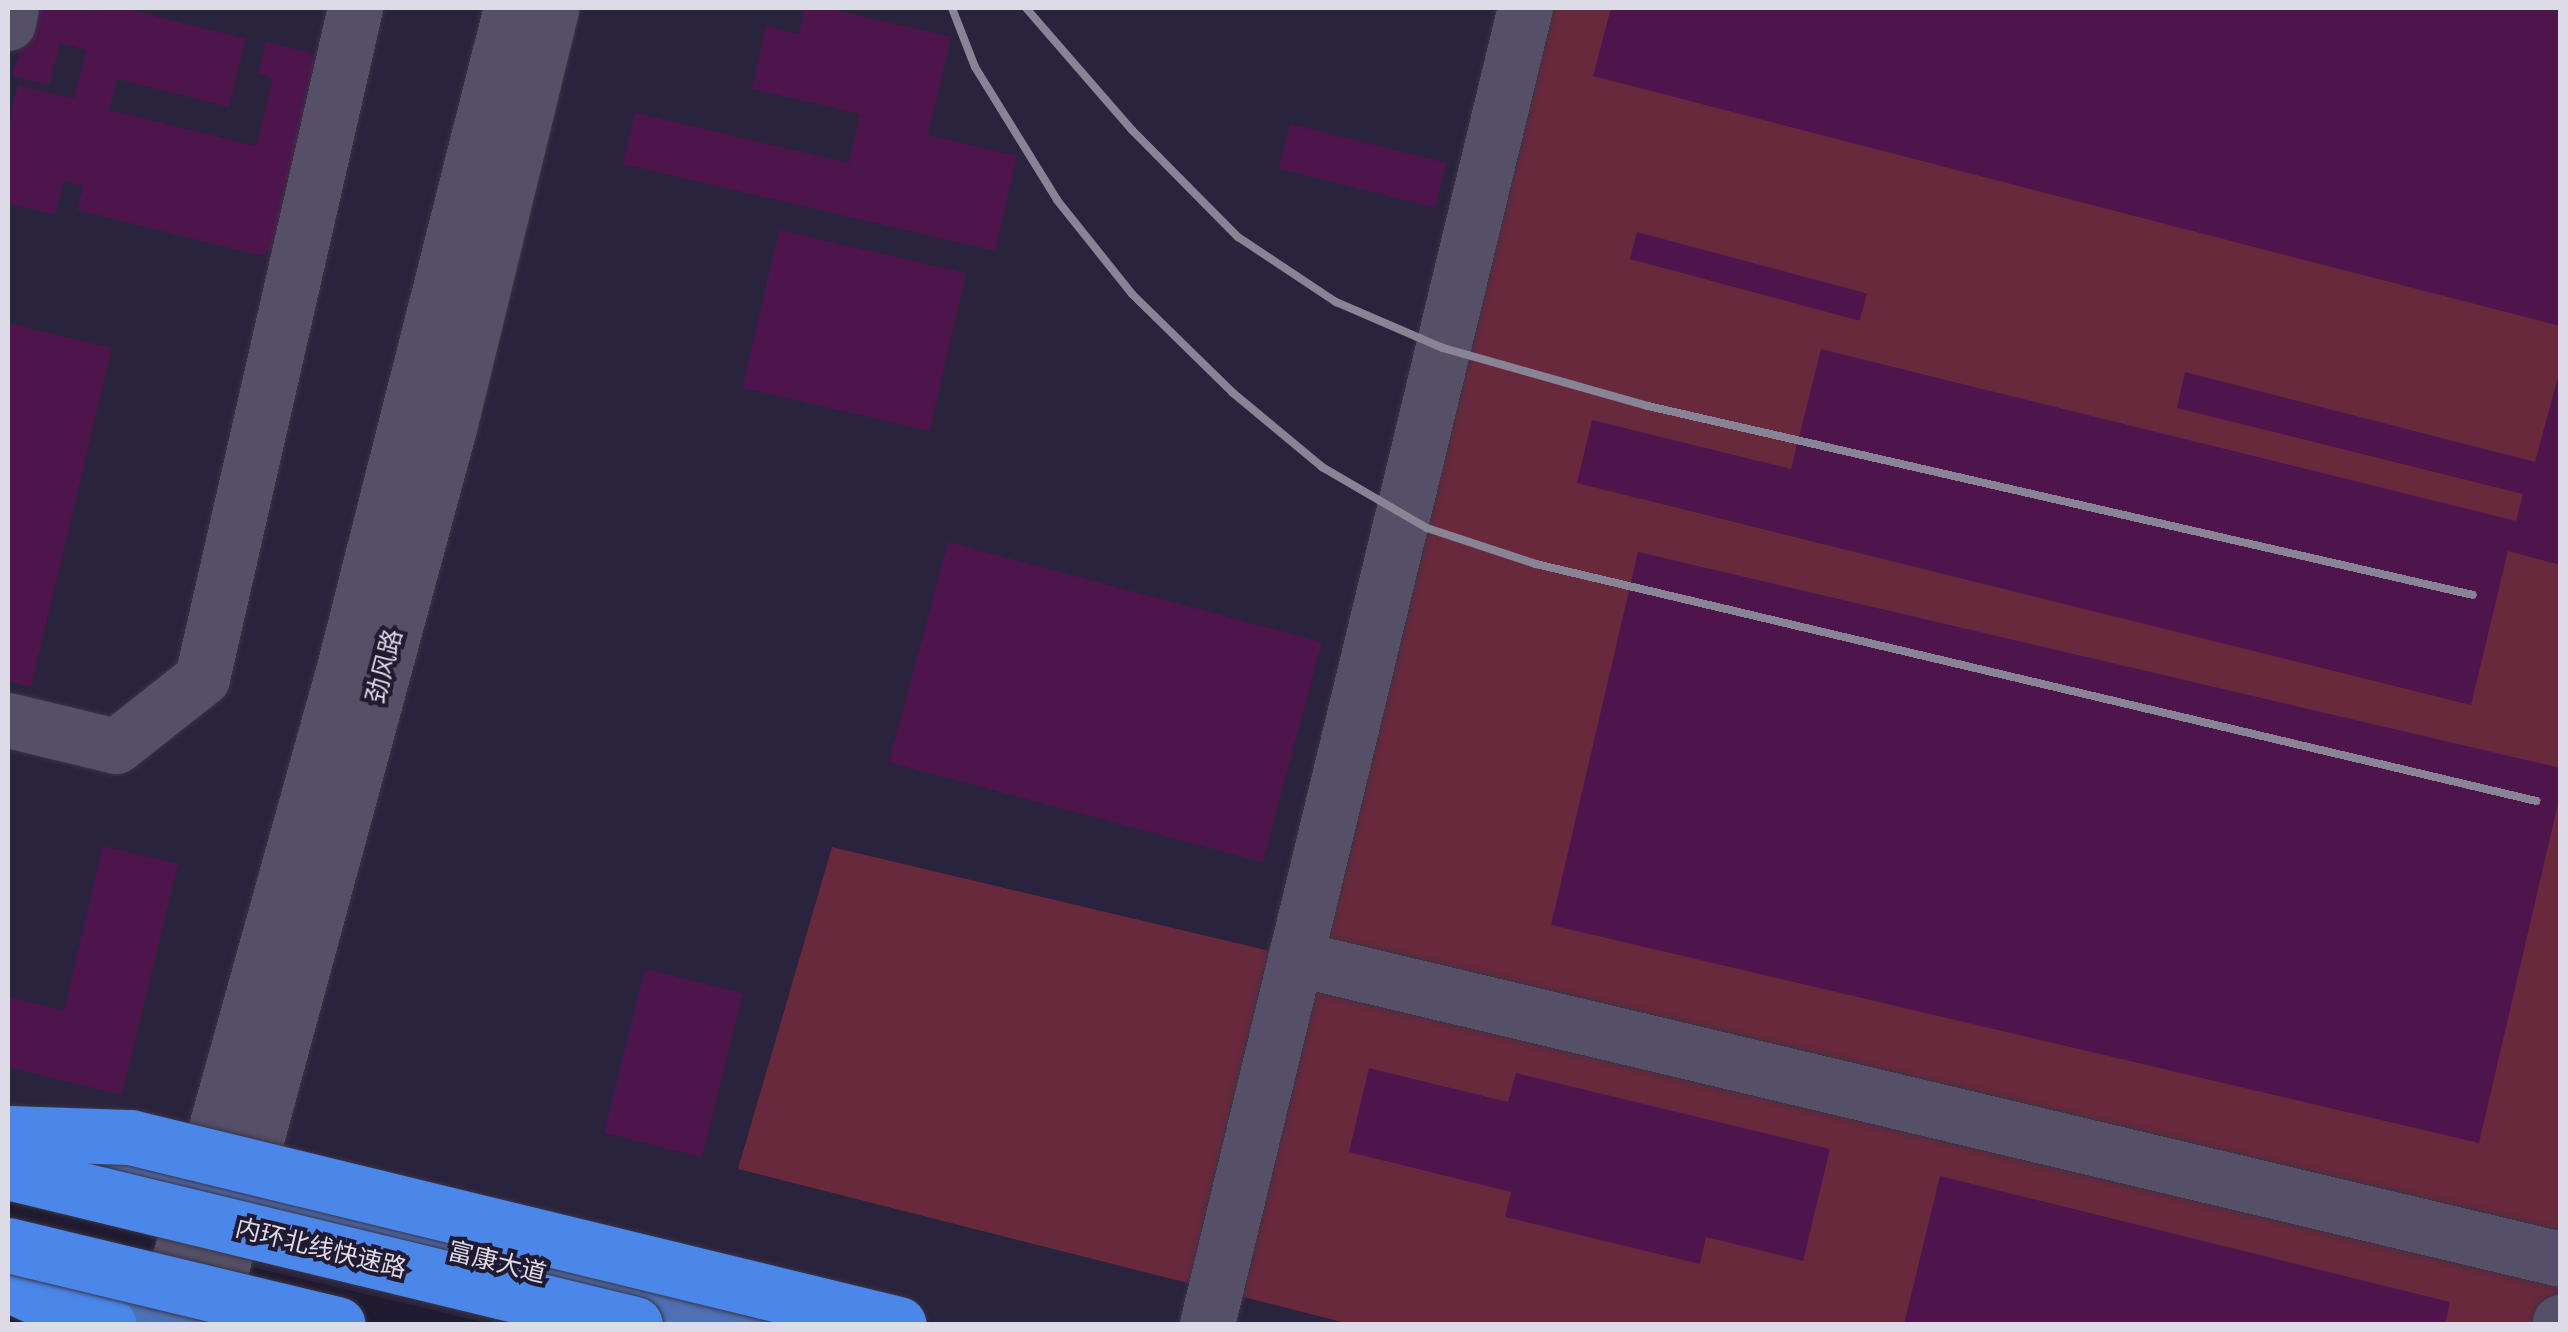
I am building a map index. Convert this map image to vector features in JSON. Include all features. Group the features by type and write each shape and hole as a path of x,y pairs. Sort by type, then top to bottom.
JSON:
{"highway":[{"path":"8,1133 130,1137 899,1324"},
{"name":"内环北线快速路","path":"8,1172 635,1324"},
{"path":"8,1245 338,1324"},
{"path":"8,1284 82,1318 108,1324"}],"main road":[{"name":"富康大道","path":"8,1142 753,1324"},
{"path":"8,1273 198,1319"}],"street":[{"path":"8,24 12,8"},
{"path":"8,720 116,746 202,678 355,8"},
{"name":"劲风路","path":"198,1319 218,1193 345,664 511,8"},
{"name":"劲风路","path":"218,1193 449,428 551,8"},
{"path":"1207,1324 1525,8"},
{"path":"1296,958 2560,1259"}],"shaded area":[{"path":"8,8 2560,8 2560,1324 490,1324 223,1260 8,1142"},
{"path":"1530,8 2560,8 2560,1324 1350,1324 738,1169 832,847 1295,957"}],"building":[{"path":"30,8 100,12 101,8 121,8 246,39 229,107 117,79 109,110 256,146 273,78 258,74 266,42 318,55 290,233 262,256 77,210 83,186 64,181 55,215 8,203 8,128 18,85 74,99 87,50 60,43 49,85 13,76"},
{"path":"805,8 826,8 951,37 928,135 1017,156 995,251 623,164 635,113 849,163 860,114 752,89 766,26 799,34"},
{"path":"1611,8 2560,8 2560,326 1593,76"},
{"path":"1290,124 1446,163 1435,208 1279,169"},
{"path":"779,230 966,273 930,431 743,388"},
{"path":"1637,232 1867,294 1860,321 1630,259"},
{"path":"8,323 112,348 31,687 8,681"},
{"path":"1821,349 2516,521 2523,494 2177,408 2185,372 2535,462 2560,370 2560,565 2508,551 2471,705 1577,483 1592,420 1791,469"},
{"path":"948,542 1322,642 1263,862 889,762"},
{"path":"1638,552 2560,768 2560,795 2479,1143 1551,925"},
{"path":"103,846 178,864 122,1095 8,1067 8,997 64,1011"},
{"path":"645,969 743,993 702,1157 604,1133"},
{"path":"1369,1068 1508,1102 1516,1073 1830,1149 1803,1261 1706,1237 1700,1264 1505,1217 1511,1192 1349,1152"},
{"path":"1940,1176 2450,1302 2445,1324 1904,1324"}],"railway":[{"path":"952,8 975,67 1057,200 1132,294 1233,393 1322,467 1427,528 1536,564 2536,801"},
{"path":"1026,8 1132,130 1238,237 1336,302 1443,348 1648,406 2473,595"}]}
